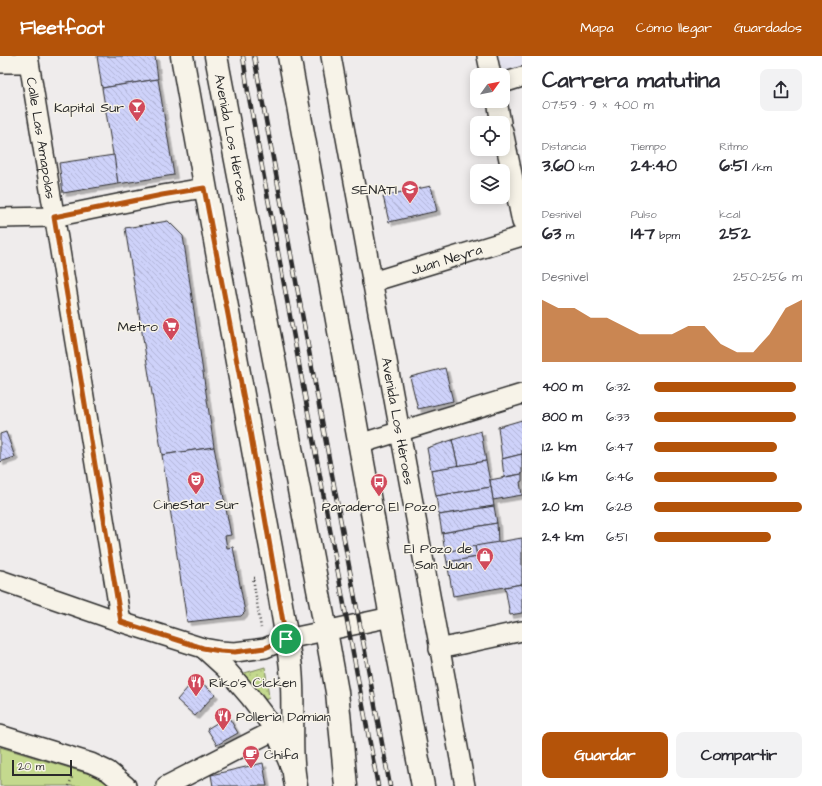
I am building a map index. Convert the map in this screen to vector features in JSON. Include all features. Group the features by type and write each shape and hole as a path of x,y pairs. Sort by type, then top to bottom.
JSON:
{"main road":[{"path":"182,56 204,188 250,431 290,662 294,712 294,779"},
{"name":"Avenida Los Héroes","path":"216,56 337,692 346,786"},
{"path":"289,56 359,444 423,786"}],"street":[{"name":"Avenida Los Héroes","path":"330,56 465,786"},
{"path":"487,56 490,68"},
{"path":"0,63 28,59"},
{"name":"Calle Las Amapolas","path":"28,59 121,622"},
{"path":"510,81 522,77"},
{"path":"508,156 522,222"},
{"path":"0,218 54,217 204,188"},
{"name":"Juan Neyra","path":"372,282 522,236"},
{"path":"359,444 522,394"},
{"path":"0,580 121,622 203,648 220,651 235,652 265,648 286,639 391,617"},
{"path":"439,649 522,631"},
{"path":"203,648 225,668 250,697 275,730 294,779"},
{"path":"166,786 275,730"},
{"path":"0,735 91,763 108,771 126,786"}],"shaded area":[{"path":"498,56 522,56 522,68 510,72 510,68 501,68"}],"green space":[{"path":"265,667 269,698 263,701 241,674"},
{"path":"0,747 96,776 113,786 0,786"}],"building":[{"path":"97,56 155,56 158,79 102,88"},
{"name":"Kapital Sur","path":"158,79 174,175 118,184 102,88"},
{"path":"114,155 118,184 63,193 59,163"},
{"name":"SENATI","path":"431,186 437,211 389,222 383,196"},
{"name":"Metro","path":"168,221 183,236 214,447 162,455 125,228"},
{"path":"445,368 453,401 418,409 410,377"},
{"path":"522,420 522,454 502,459 498,427"},
{"path":"481,431 486,461 458,466 452,440"},
{"path":"6,432 15,457 0,462 0,434"},
{"path":"452,440 458,466 431,470 427,448"},
{"name":"CineStar Sur","path":"214,447 231,535 225,536 227,548 233,547 245,612 241,616 187,622 162,455"},
{"path":"522,454 522,474 504,477 502,459"},
{"path":"486,461 491,487 436,496 431,470"},
{"path":"522,474 522,481 520,482 522,495 493,500 490,480"},
{"path":"491,487 494,506 439,515 436,496"},
{"path":"494,506 497,523 442,533 439,515"},
{"path":"497,523 498,543 445,552 442,533"},
{"name":"El Pozo de San Juan","path":"522,538 522,584 453,596 447,562 477,557 475,546"},
{"path":"475,546 477,557 447,562 445,552"},
{"path":"522,584 522,613 510,615 505,587"},
{"name":"Riko's Cicken","path":"196,678 215,694 195,716 177,700"},
{"name":"Polleria Damian","path":"228,716 238,733 217,745 207,729"},
{"name":"Chifa","path":"263,763 267,786 213,786 211,775"}],"railway":[{"path":"243,56 248,92 378,786"},
{"path":"254,56 390,786"}],"place":[{"name":"Kapital Sur","path":"137,122"},
{"name":"SENATI","path":"410,204"},
{"name":"Metro","path":"171,341"},
{"name":"CineStar Sur","path":"196,495"},
{"name":"Paradero El Pozo","path":"379,497"},
{"name":"El Pozo de San Juan","path":"485,571"},
{"name":"Riko's Cicken","path":"196,697"},
{"name":"Polleria Damian","path":"223,731"},
{"name":"Chifa","path":"251,769"}],"route":[{"path":"204,188 250,431 286,639 265,648 235,652 220,651 203,648 121,622 54,217 204,188"}]}
